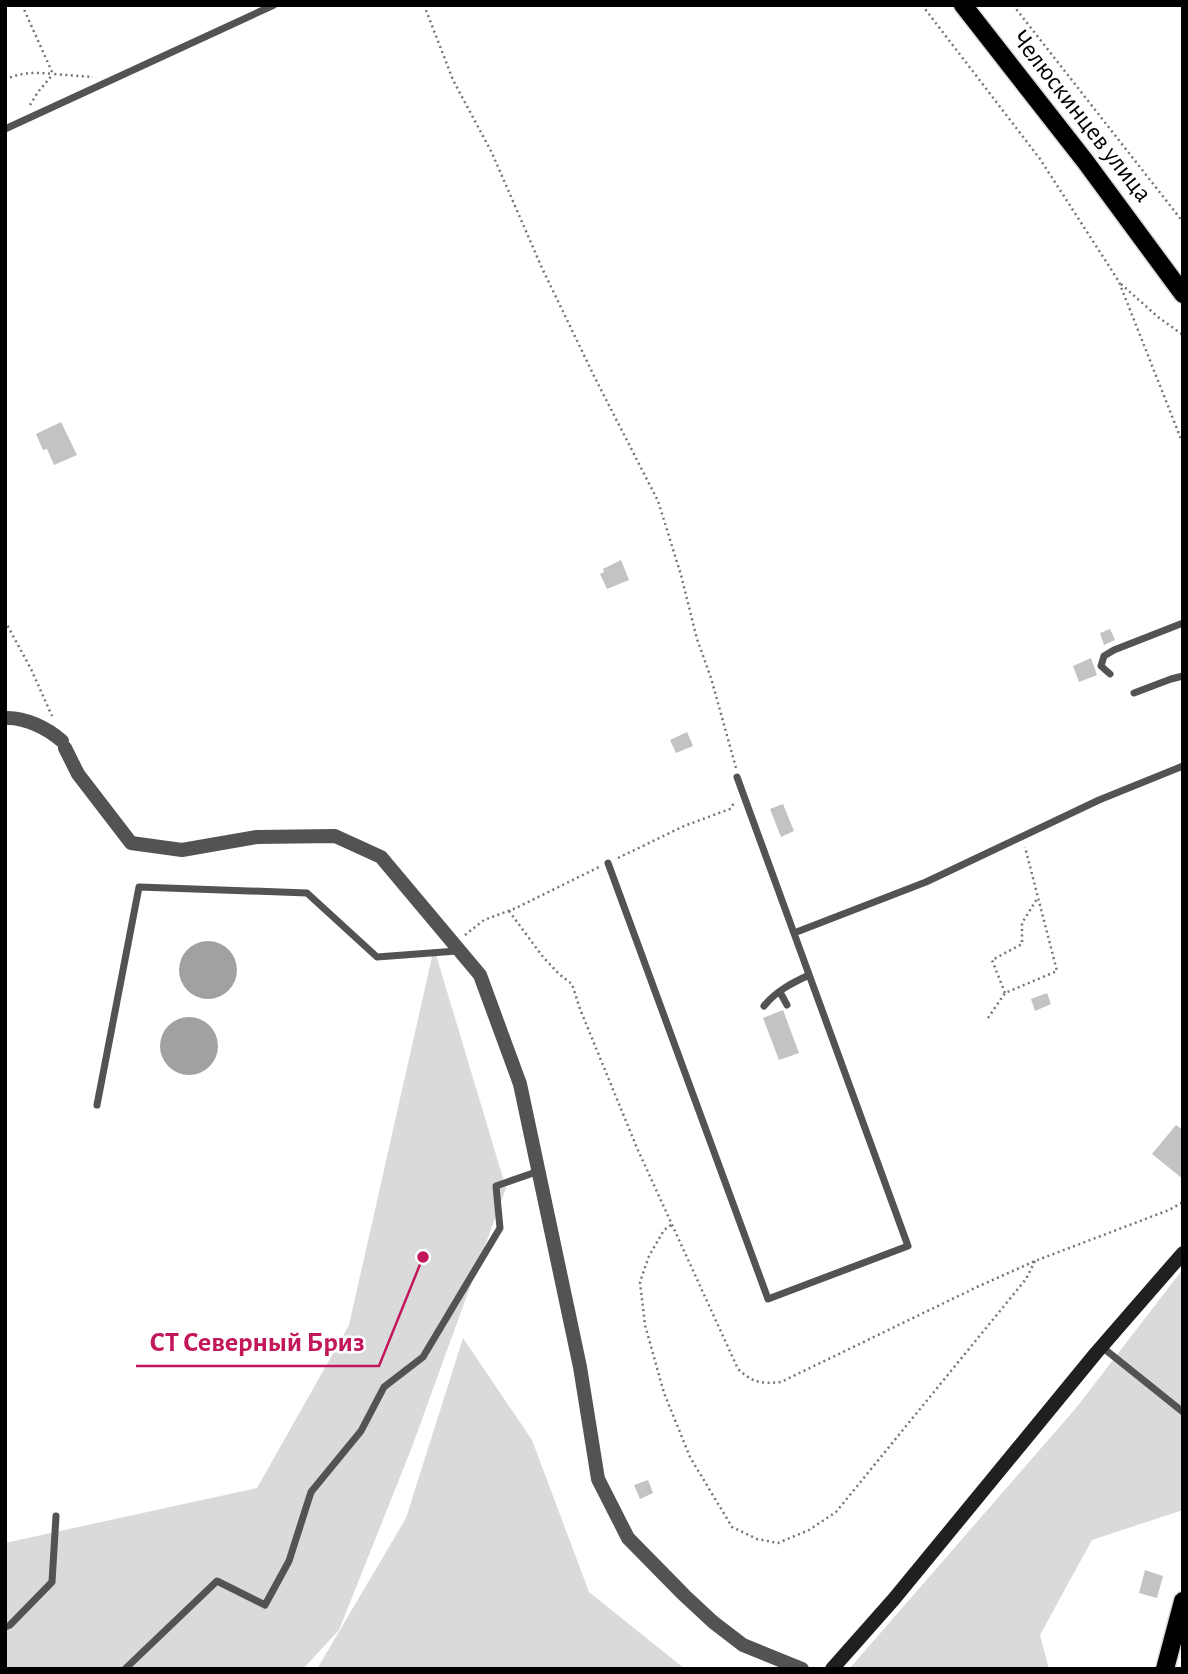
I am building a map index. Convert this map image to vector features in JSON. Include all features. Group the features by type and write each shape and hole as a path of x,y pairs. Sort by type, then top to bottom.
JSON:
{"main road":[{"name":"Челюскинцев улица","path":"963,5 1086,161 1183,294"},
{"path":"832,1669 894,1599 1183,1252"},
{"path":"1166,1669 1183,1601"}],"street":[{"path":"5,718 36,725 55,735 78,774 131,843 182,850 257,837 335,836 381,857 457,947 480,975 520,1084 580,1367 598,1479 628,1538 684,1595 743,1645 802,1669"}],"lane":[{"path":"5,129 274,5"},
{"path":"1110,674 1101,666 1104,656 1183,623"},
{"path":"1134,693 1183,676"},
{"path":"794,933 926,882 1099,800 1183,766"},
{"path":"608,863 768,1299 908,1246 737,776"},
{"path":"97,1105 139,887 307,893 377,957 457,947"},
{"path":"764,1006 789,984 809,975"},
{"path":"780,992 787,1005"},
{"path":"125,1669 217,1581 265,1605 289,1561 311,1492 361,1432 384,1387 423,1357 500,1228 496,1186 539,1171"},
{"path":"1102,1347 1183,1412"},
{"path":"5,1627 52,1582 56,1516"}],"path":[{"path":"23,5 53,74"},
{"path":"424,5 453,80 492,153 542,268 658,501 697,639 712,678 737,776"},
{"path":"922,5 1040,159 1119,282 1183,444"},
{"path":"1013,5 1183,222"},
{"path":"5,80 30,73 83,77 100,74"},
{"path":"24,110 53,74"},
{"path":"1119,282 1183,335"},
{"path":"5,621 31,669 63,745"},
{"path":"457,947 484,920 509,911 684,826 730,809 735,803"},
{"path":"988,1018 1005,993 1057,971 1023,837"},
{"path":"1005,993 992,960 1022,944 1022,923 1038,897"},
{"path":"509,911 543,957 572,984 637,1148 738,1369 749,1379 765,1383 781,1382 1035,1261 1183,1202"},
{"path":"672,1224 664,1230 649,1256 640,1282 645,1325 664,1393 690,1457 732,1527 757,1539 778,1543 809,1530 836,1512 1026,1279 1035,1261"}],"shaded area":[{"path":"202,941 214,941 229,949 237,964 237,976 229,991 214,999 202,999 187,991 179,976 179,964 187,949"},
{"path":"434,948 506,1188 412,1447 339,1630 303,1669 5,1669 5,1543 257,1488 349,1325"},
{"path":"189,1017 200,1019 213,1030 218,1046 216,1057 205,1070 189,1075 178,1073 165,1062 160,1046 162,1035 173,1022"},
{"path":"1183,1269 1183,1510 1092,1540 1040,1635 1049,1669 849,1669 1076,1408"},
{"path":"463,1338 532,1440 589,1592 685,1669 317,1669 406,1518"}],"building":[{"path":"61,422 77,455 54,465 36,434"},
{"path":"621,560 629,580 607,589 600,574 604,572 603,569"},
{"path":"1110,629 1115,640 1104,645 1100,633"},
{"path":"1091,658 1097,675 1079,682 1073,666"},
{"path":"687,732 693,746 676,753 670,740"},
{"path":"783,804 794,831 781,837 770,809"},
{"path":"1047,993 1051,1004 1035,1011 1031,999"},
{"path":"783,1010 799,1053 779,1060 763,1018"},
{"path":"1176,1125 1183,1130 1183,1179 1152,1154"},
{"path":"648,1480 653,1493 640,1499 634,1485"},
{"path":"1145,1570 1163,1576 1157,1598 1139,1593"}],"place":[{"name":"СТ Северный Бриз","path":"423,1257"}]}
